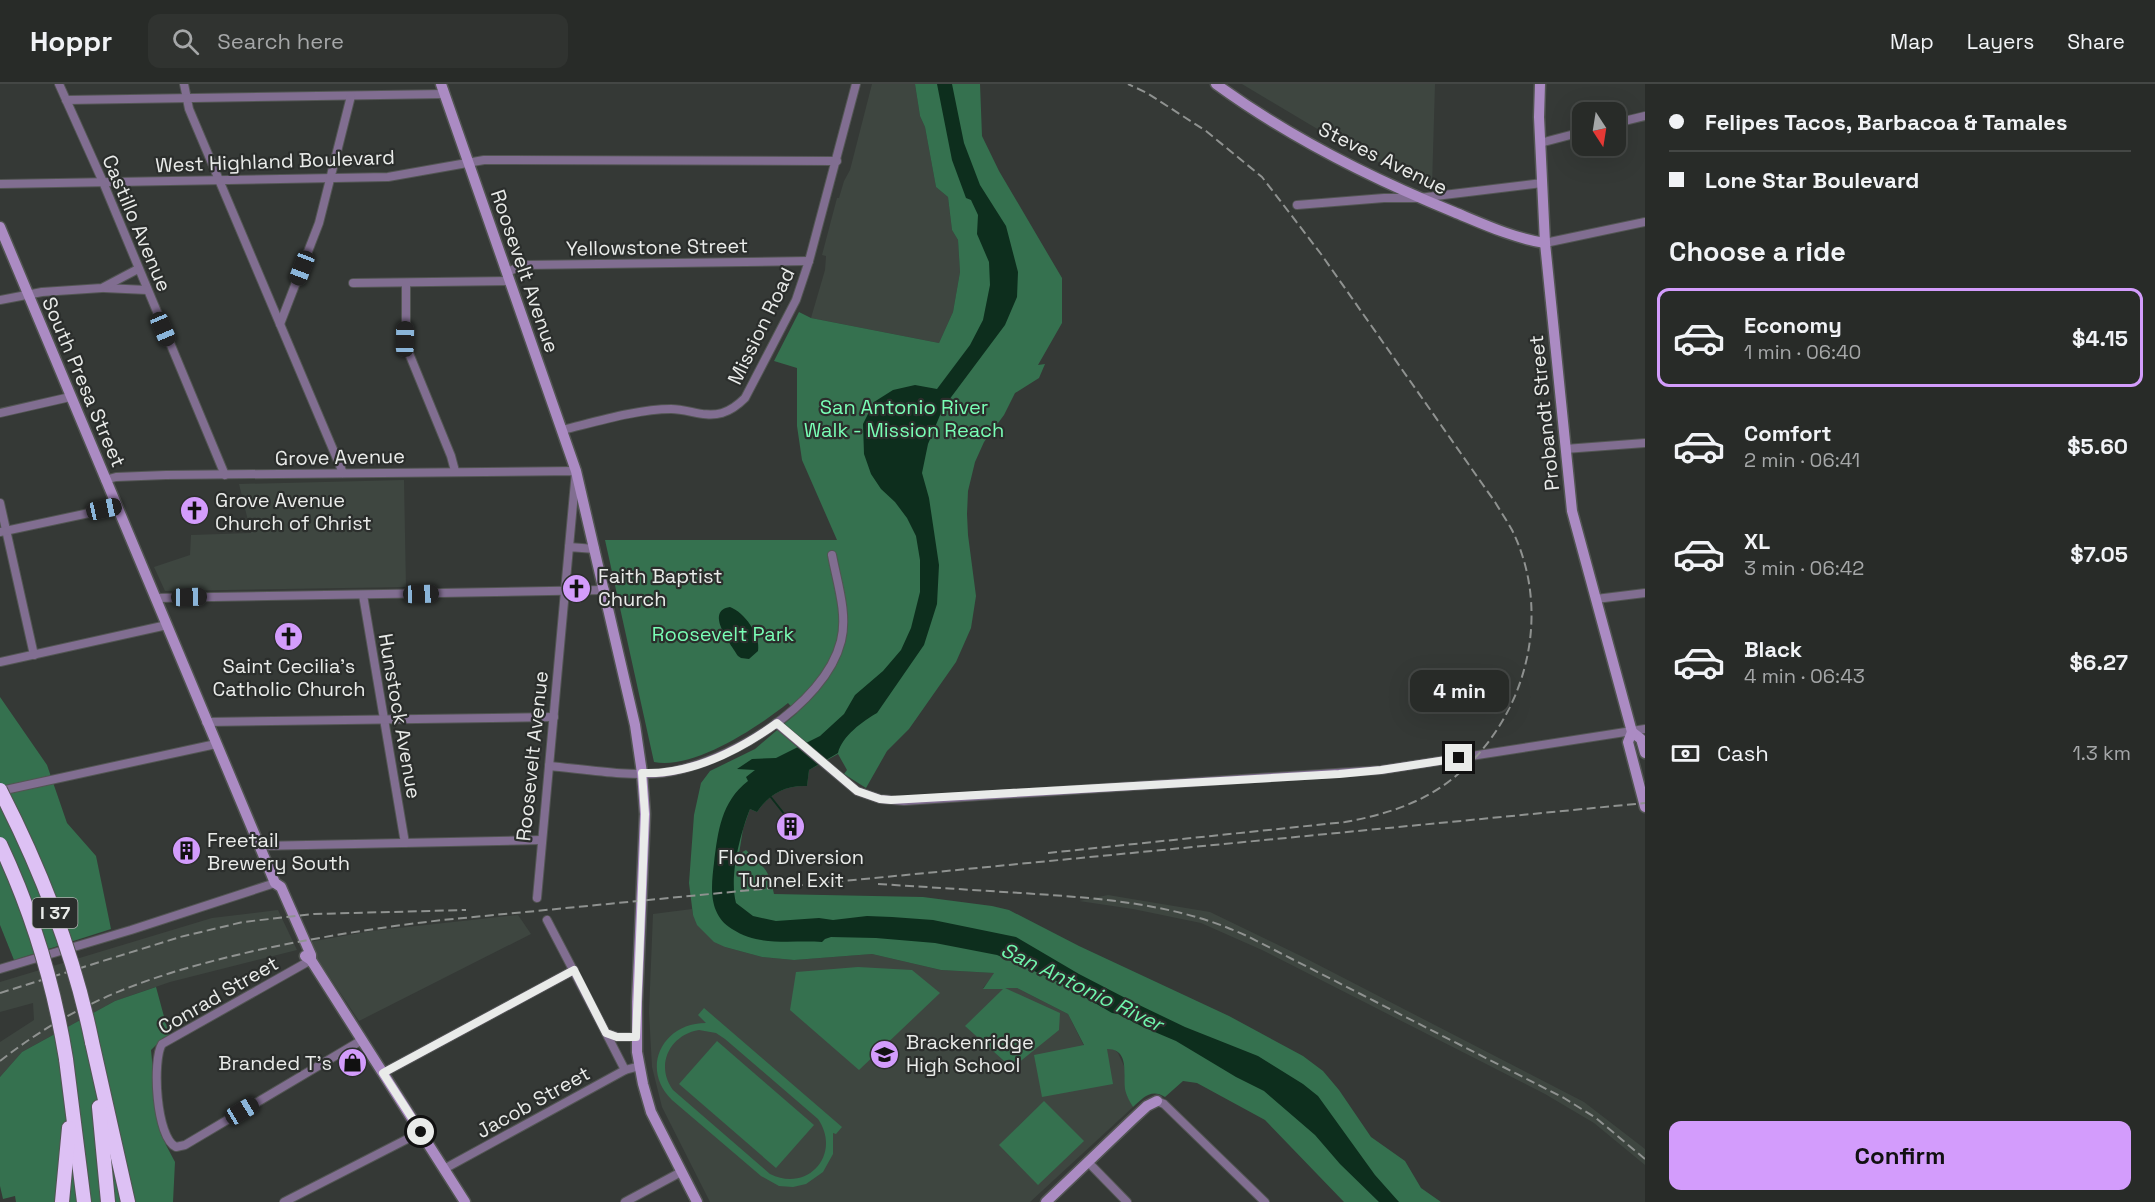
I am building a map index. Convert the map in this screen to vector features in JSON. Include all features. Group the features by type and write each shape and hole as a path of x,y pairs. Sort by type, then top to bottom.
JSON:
{"highway":[{"name":"I 37","path":"0,791 35,862 78,985 92,1042 108,1202"},
{"name":"I 37","path":"0,844 55,999 66,1059 84,1202"},
{"path":"92,1042 128,1202"},
{"path":"62,1202 71,1102"}],"main road":[{"name":"Steves Avenue","path":"1216,84 1293,134 1379,180 1516,237 1545,243"},
{"name":"Probandt Street","path":"1540,84 1540,143 1545,243 1572,511 1632,732 1628,742 1645,807"},
{"name":"Roosevelt Avenue","path":"442,89 576,471 605,590 635,725 642,773 645,814 636,1037 640,1066 651,1112 697,1202"},
{"name":"South Presa Street","path":"0,227 275,883 275,890 297,942 306,957 311,960 465,1202"},
{"name":"Probandt Street","path":"1632,732 1641,739 1645,753"},
{"path":"1046,1202 1147,1106 1156,1101"}],"street":[{"name":"Castillo Avenue","path":"58,84 103,182 225,475"},
{"path":"184,84 186,99 344,473"},
{"name":"Mission Road","path":"562,430 654,410 674,408 711,415 734,408 745,398 796,300 837,161 856,84"},
{"path":"66,100 351,96 442,89"},
{"path":"280,324 319,223 351,96"},
{"path":"1626,121 1645,116"},
{"path":"1540,143 1572,135"},
{"name":"West Highland Boulevard","path":"0,184 388,177 484,160 837,161"},
{"path":"1297,205 1384,198 1419,198 1542,183"},
{"path":"1545,243 1645,222"},
{"name":"Yellowstone Street","path":"353,284 508,276 524,265 809,261"},
{"path":"102,288 138,269"},
{"path":"406,283 406,346 455,471"},
{"path":"0,300 28,294 102,288 147,290"},
{"path":"0,413 70,397"},
{"path":"1565,449 1645,442"},
{"name":"Grove Avenue","path":"105,480 116,477 576,471"},
{"name":"Roosevelt Avenue","path":"537,897 576,471"},
{"path":"0,503 3,532 34,655"},
{"path":"3,532 117,507"},
{"path":"569,547 595,549"},
{"path":"549,766 663,773 714,759 758,737 777,723 819,685 835,658 841,642 843,617 832,555"},
{"path":"155,598 605,590"},
{"path":"1596,599 1645,593"},
{"name":"Hunstock Avenue","path":"363,595 405,843"},
{"path":"0,662 167,625"},
{"path":"206,722 554,717"},
{"path":"777,723 857,791 868,796 904,801 1381,770 1645,729"},
{"path":"0,791 216,744"},
{"path":"259,846 542,840"},
{"path":"0,969 131,930 275,883"},
{"path":"547,920 625,1070"},
{"name":"Conrad Street","path":"311,960 162,1044 157,1055 159,1105 169,1142 172,1146 180,1146 362,1040"},
{"path":"383,1073 574,970"},
{"path":"606,1033 617,1037 636,1037"},
{"name":"Jacob Street","path":"444,1170 625,1070 640,1066"},
{"path":"1156,1101 1164,1104 1265,1202"},
{"path":"285,1202 421,1132"},
{"path":"1088,1162 1127,1202"},
{"path":"626,1202 681,1172"}],"shaded area":[{"path":"872,84 915,84 936,187 948,197 952,230 958,240 960,272 953,312 939,343 811,318 825,270 826,256 822,255 837,198 839,198 850,170"},
{"path":"1242,84 1435,84 1432,186 1356,152"},
{"path":"404,480 406,587 165,591 154,567 190,555 191,535 251,533 239,484"},
{"path":"1108,895 1210,912 1303,957 1584,1102 1645,1149 1645,1165 1594,1123 1545,1094 1262,950 1201,923 1079,901"},
{"name":"Brackenridge High School","path":"692,909 693,915 725,947 762,957 794,960 872,954 941,970 995,973 983,988 1017,988 1068,1014 1084,1046 1114,1049 1125,1068 1126,1093 1133,1107 1030,1202 710,1202 662,1107 652,1067 649,1012 653,914"},
{"path":"278,910 297,950 170,982 115,1001 22,1052 0,1077 0,1042 34,1020 33,1003 0,1012 0,982 212,918"},
{"path":"518,915 531,934 359,1021 311,949 309,942 371,931"}],"green space":[{"name":"San Antonio River Walk - Mission Reach","path":"915,84 980,84 982,136 999,171 1062,278 1062,323 1038,365 1045,364 1039,378 1015,393 1004,415 984,442 975,462 968,491 967,514 976,596 971,628 956,662 909,729 887,751 866,788 844,774 847,770 838,754 809,770 807,786 785,789 767,800 757,812 750,809 743,829 739,854 746,850 764,869 770,878 774,894 923,897 1009,910 1079,946 1229,1016 1303,1056 1323,1071 1371,1137 1405,1161 1421,1188 1441,1202 1344,1202 1265,1120 1197,1083 1183,1081 1165,1097 1160,1094 1151,1094 1133,1107 1125,1089 1124,1063 1119,1053 1114,1050 1107,1049 1113,1084 1042,1097 1034,1055 1084,1045 1068,1014 1017,988 1005,988 1060,1013 1059,1030 1012,1068 965,1026 1003,989 983,989 994,973 941,970 872,954 794,960 762,957 714,942 697,925 693,915 689,883 694,815 701,783 710,771 755,749 797,713 788,703 743,734 706,753 688,760 670,763 654,762 605,540 837,540 802,460 797,426 797,368 774,361 799,312 811,318 939,343 953,312 960,272 958,240 952,230 948,197 936,187"},
{"path":"0,697 47,765 67,823 96,856 111,929 14,960 0,925"},
{"path":"858,967 912,970 940,993 859,1070 790,1010 796,972"},
{"path":"156,987 169,1035 151,1050 158,1123 175,1162 173,1202 16,1202 15,1196 3,1199 0,1186 0,1077 22,1052 115,1001"},
{"path":"704,1008 842,1127 836,1134 833,1133 833,1154 823,1172 806,1184 793,1187 779,1186 761,1176 672,1100 662,1088 657,1062 660,1050 667,1039 678,1031 691,1025 706,1023 698,1015","holes":["699,1030 716,1033 818,1119 824,1132 826,1145 817,1167 808,1174 784,1179 770,1174 673,1090 665,1071 665,1062 673,1045 680,1038"]},
{"path":"717,1041 814,1125 776,1168 679,1084"},
{"path":"1044,1101 1084,1141 1038,1185 999,1145"}],"water":[{"name":"San Antonio River","path":"937,84 952,84 964,143 980,185 1006,226 1018,272 1017,297 1005,325 943,408 928,444 922,473 929,498 939,565 937,604 924,645 877,713 848,735 838,753 809,770 807,786 785,789 767,800 757,812 750,809 739,843 735,868 736,903 753,916 776,921 819,918 833,920 867,916 892,917 933,920 1016,937 1079,974 1135,1003 1185,1027 1258,1056 1303,1084 1318,1096 1375,1175 1399,1202 1379,1202 1340,1164 1315,1135 1264,1091 1176,1041 1112,1013 1057,981 997,955 935,943 876,938 831,937 822,942 764,940 743,935 732,929 724,923 715,908 712,890 713,872 722,818 732,798 748,781 746,777 755,770 737,769 752,759 776,758 820,736 844,714 855,695 883,671 901,650 911,628 920,592 920,560 916,536 907,518 871,474 864,454 863,424 874,402 893,390 915,385 937,389 970,345 983,320 990,285 989,262 977,234 978,215 971,200 966,198 952,160"},
{"path":"730,607 746,619 757,638 758,651 749,659 738,656 719,621 719,615"}],"waterway":[{"path":"770,796 785,815"}],"railway":[{"path":"1048,853 1345,822 1375,816 1418,800 1457,775 1481,751 1501,724 1516,693 1526,662 1531,628 1531,595 1524,562 1512,530 1495,502 1321,254 1262,177 1206,131 1147,93 1128,84"},
{"path":"0,1061 61,1020 91,1004 154,978 258,950 350,933 443,920 1645,803"},
{"path":"878,884 1108,900 1166,909 1222,926 1249,937 1564,1098 1596,1118 1645,1159"},
{"path":"0,993 180,937 243,922 314,914 466,910"}],"place":[{"name":"Grove Avenue Church of Christ","path":"194,511"},
{"name":"Faith Baptist Church","path":"577,588"},
{"name":"Saint Cecilia's Catholic Church","path":"289,636"},
{"name":"Flood Diversion Tunnel Exit","path":"791,826"},
{"name":"Freetail Brewery South","path":"186,851"},
{"name":"Brackenridge High School","path":"885,1054"},
{"name":"Branded T's","path":"353,1063"}],"route":[{"path":"421,1132 383,1073 574,970 606,1033 617,1037 636,1037 645,814 642,773 663,773 714,759 758,737 777,723 857,791 880,799 904,801 1339,774 1459,758"}],"park label":[{"name":"Roosevelt Park","path":"723,634"}]}
